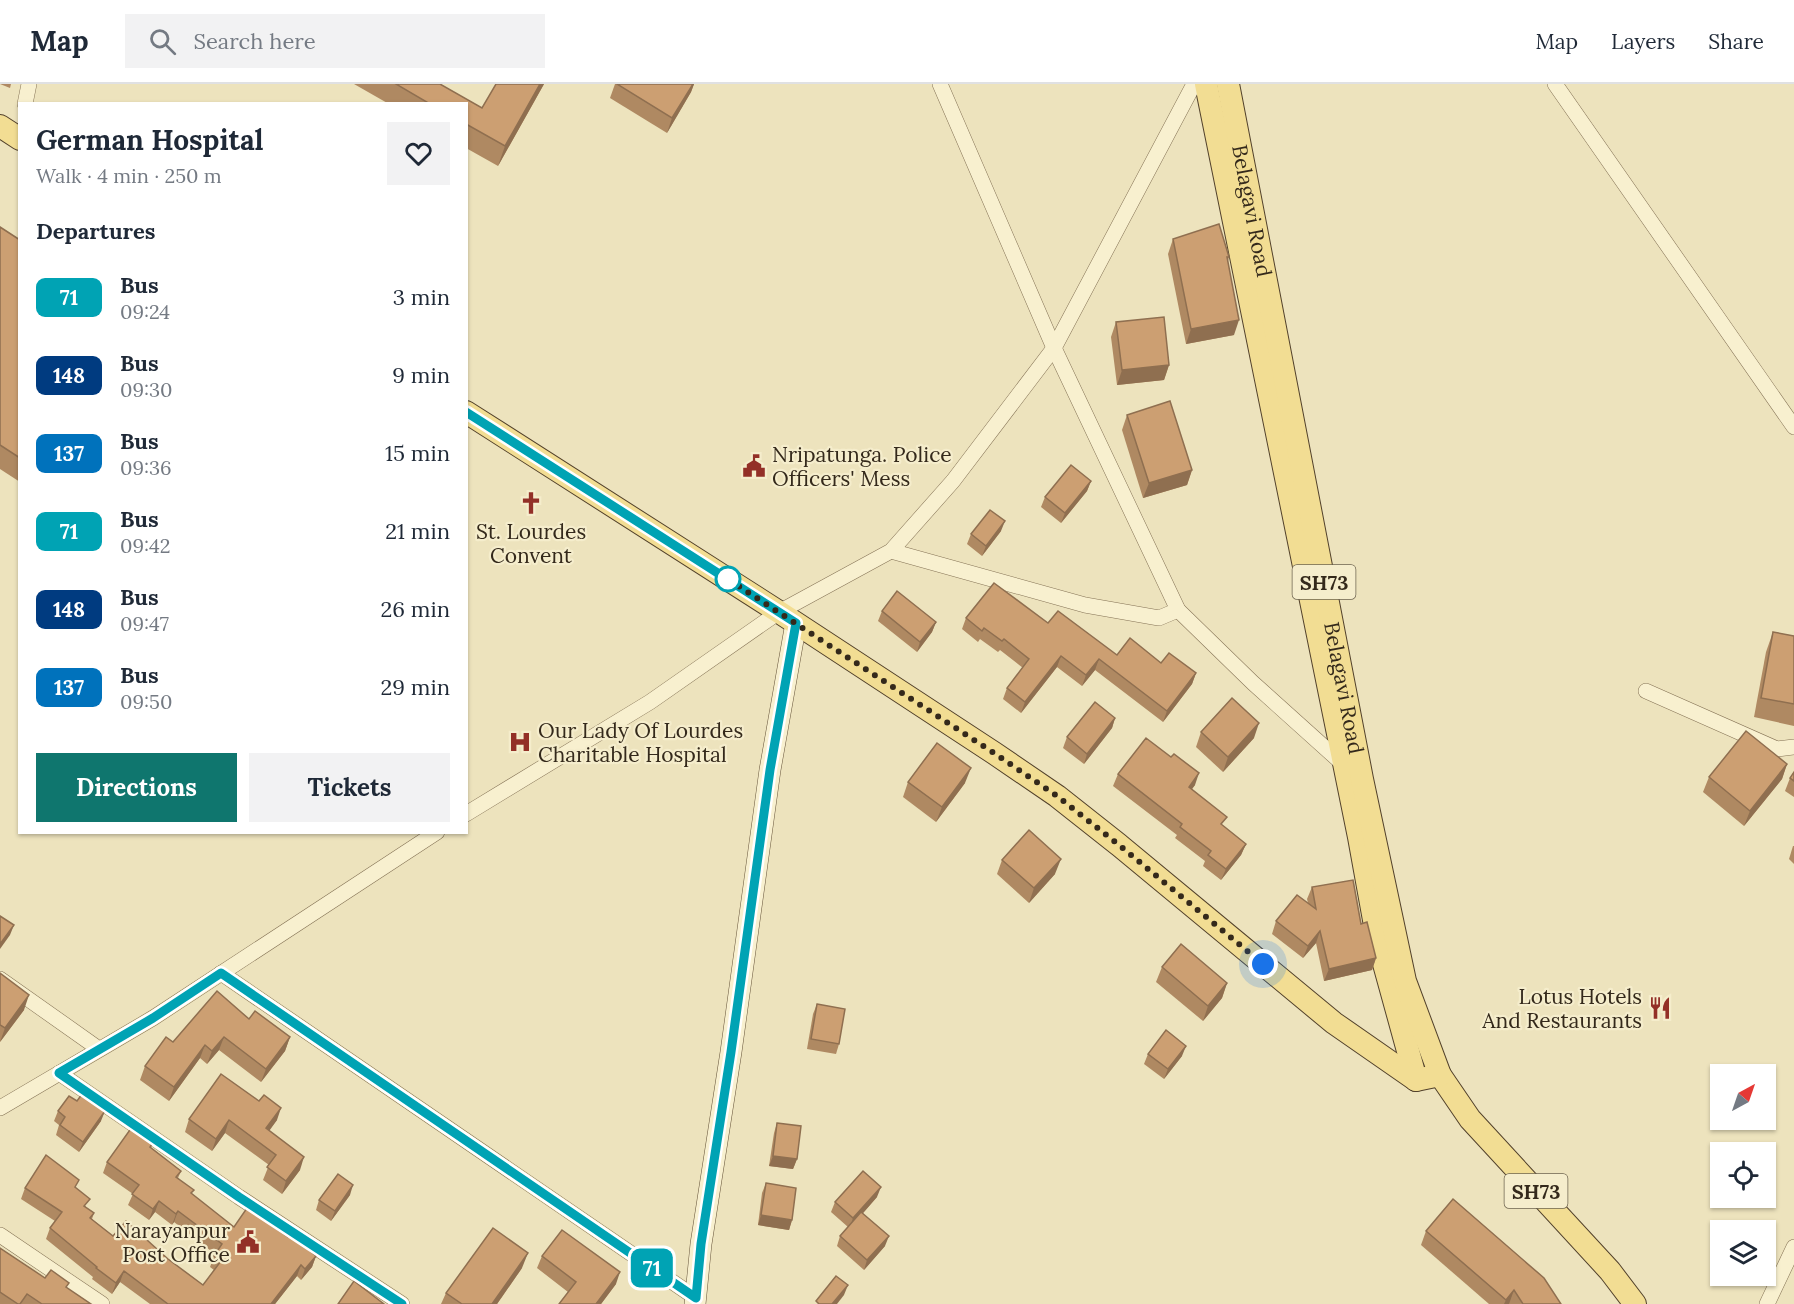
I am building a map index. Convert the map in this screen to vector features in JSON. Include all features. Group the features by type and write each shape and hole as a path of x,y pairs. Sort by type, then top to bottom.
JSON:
{"main road":[{"path":"1206,84 1378,942 1416,1080"},
{"name":"Belagavi Road","path":"1228,84 1362,779 1405,981 1440,1075"},
{"path":"0,126 18,136"},
{"path":"468,413 787,617 1057,796 1334,1023 1416,1080 1440,1075"},
{"name":"SH73","path":"1440,1075 1470,1119 1610,1271 1635,1304"}],"street":[{"path":"26,102 29,84"},
{"path":"940,84 1054,348 1178,610 1252,683 1343,764"},
{"path":"468,813 787,617 891,550 953,481 1054,348 1194,84"},
{"path":"1555,84 1794,428"},
{"path":"891,550 1085,605 1159,618 1178,610"},
{"path":"221,973 696,1301 701,1244 731,1052 770,770 787,617"},
{"path":"1646,691 1778,749 1794,747"},
{"path":"0,1108 153,1018 434,834"},
{"path":"0,979 99,1049"},
{"path":"59,1073 239,1197 402,1304"},
{"path":"0,1235 102,1304"},
{"path":"1767,1304 1794,1247"}],"building":[{"path":"396,84 440,84 482,108 496,84 540,84 505,146 468,125 468,102 427,102"},
{"path":"617,84 693,84 672,118"},
{"path":"1219,224 1229,257 1227,257 1239,320 1191,329 1173,239"},
{"path":"0,227 18,239 18,457 0,445"},
{"path":"1164,317 1169,365 1122,370 1116,322"},
{"path":"1170,401 1192,470 1149,483 1127,415"},
{"path":"1071,465 1091,481 1065,513 1045,497"},
{"path":"990,510 1005,521 986,546 971,534"},
{"path":"994,583 1048,623 1058,611 1117,655 1130,638 1161,663 1169,653 1196,673 1167,711 1099,659 1086,675 1061,656 1025,702 1007,688 1029,659 1004,639 1002,641 984,628 982,631 966,618"},
{"path":"897,591 936,622 920,642 882,611"},
{"path":"1773,632 1794,636 1794,704 1761,698"},
{"path":"1232,698 1259,723 1228,757 1201,732"},
{"path":"1095,702 1115,718 1087,754 1067,737"},
{"path":"1746,731 1787,764 1750,811 1709,777"},
{"path":"1146,738 1171,757 1174,754 1199,773 1189,787 1227,817 1221,824 1246,844 1226,869 1208,855 1211,851 1180,827 1182,824 1118,774"},
{"path":"937,743 971,768 942,807 908,782"},
{"path":"1029,830 1061,859 1034,888 1002,860"},
{"path":"1353,880 1361,924 1367,922 1376,958 1329,969 1320,931 1308,946 1276,921 1297,895 1316,909 1312,887"},
{"path":"0,916 14,925 0,944"},
{"path":"1181,944 1227,983 1208,1006 1162,967"},
{"path":"0,973 29,995 5,1028 0,1025"},
{"path":"217,991 249,1019 255,1011 290,1037 266,1069 224,1037 212,1051 205,1045 174,1087 145,1066 166,1037 173,1042"},
{"path":"817,1004 845,1009 839,1044 811,1039"},
{"path":"1166,1030 1186,1046 1168,1069 1148,1054"},
{"path":"221,1074 259,1101 264,1095 281,1108 266,1128 304,1157 286,1181 267,1167 276,1155 229,1120 216,1139 189,1119"},
{"path":"82,1094 105,1111 83,1142 60,1125 65,1117 58,1111 69,1096 77,1101"},
{"path":"777,1123 801,1126 797,1159 773,1156"},
{"path":"132,1127 153,1142 150,1147 181,1171 176,1177 194,1190 191,1193 234,1227 247,1208 288,1237 290,1234 316,1256 305,1269 301,1265 271,1304 168,1304 124,1271 116,1283 50,1228 62,1212 25,1188 46,1155 79,1180 75,1187 90,1199 84,1206 94,1213 90,1218 113,1236 126,1221 168,1259 203,1285 221,1261 214,1256 222,1244 178,1211 176,1214 159,1201 153,1209 132,1194 139,1185 107,1162"},
{"path":"863,1171 881,1187 853,1218 835,1202"},
{"path":"338,1174 353,1185 335,1211 319,1200"},
{"path":"766,1183 796,1188 792,1220 761,1215"},
{"path":"1453,1199 1544,1278 1561,1304 1523,1304 1514,1290 1506,1300 1426,1231"},
{"path":"861,1212 889,1236 867,1260 840,1236"},
{"path":"493,1228 528,1253 492,1304 462,1304 446,1293"},
{"path":"562,1230 620,1272 596,1304 559,1304 576,1282 542,1256"},
{"path":"0,1248 45,1278 51,1270 69,1283 66,1287 91,1304 42,1304 27,1294 18,1304 0,1292"},
{"path":"836,1276 848,1285 832,1304 819,1304 816,1301"},
{"path":"354,1281 384,1304 338,1304"}],"bus line":[{"name":"71","path":"402,1304 239,1197 59,1073 153,1018 221,973 696,1298 701,1244 731,1052 770,770 796,623 468,413"}],"place":[{"name":"Nripatunga. Police Officers' Mess","path":"754,466"},
{"name":"St. Lourdes Convent","path":"531,503"},
{"name":"Our Lady Of Lourdes Charitable Hospital","path":"520,742"},
{"name":"Lotus Hotels And Restaurants","path":"1660,1008"},
{"name":"Narayanpur Post Office","path":"248,1242"}],"route":[{"path":"728,579 720,574 1057,796 1263,964"}]}
